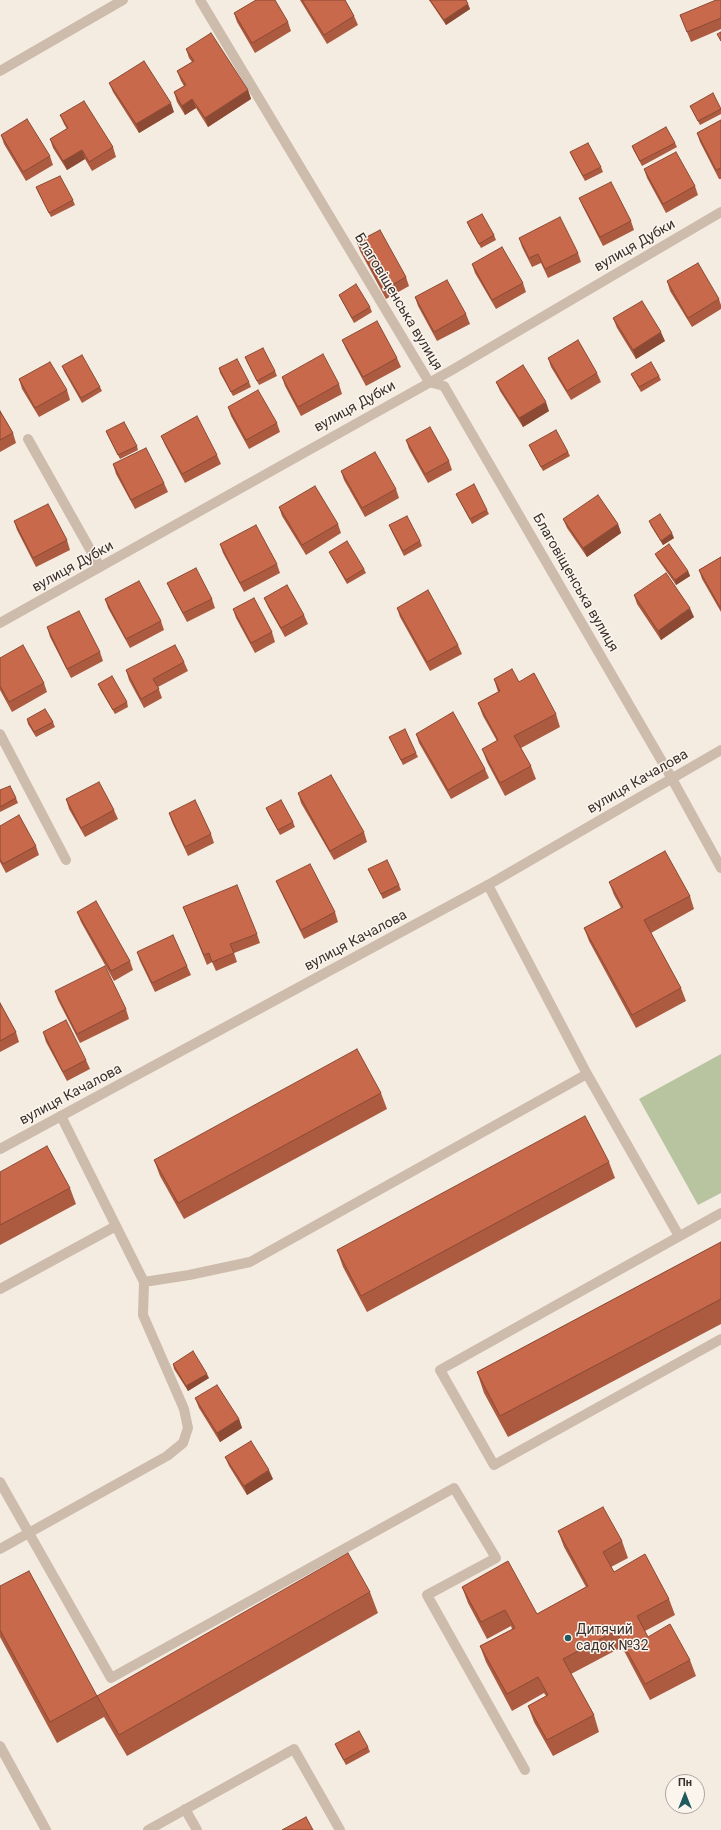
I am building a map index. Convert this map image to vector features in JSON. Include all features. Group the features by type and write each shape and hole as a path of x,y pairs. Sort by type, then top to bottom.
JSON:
{"street":[{"path":"0,70 123,0"},
{"name":"Благовіщенська вулиця","path":"200,0 429,382 444,386 671,778 721,868"},
{"name":"вулиця Дубки","path":"0,623 452,370 721,212"},
{"path":"28,439 100,567"},
{"path":"0,734 66,860"},
{"name":"вулиця Качалова","path":"0,1149 488,886 721,750"},
{"path":"488,886 587,1074 679,1236"},
{"path":"144,1282 189,1275 250,1262 587,1074"},
{"path":"0,1549 167,1456 183,1443 188,1428 184,1409 143,1315 144,1282 61,1116"},
{"path":"721,1213 440,1370 494,1465 721,1339"},
{"path":"0,1289 116,1226"},
{"path":"0,1482 111,1678 454,1488 496,1558 427,1595 525,1770"},
{"path":"0,1746 46,1830"},
{"path":"148,1830 294,1749 340,1830"},
{"path":"185,1809 197,1830"}],"green space":[{"path":"721,1054 721,1193 698,1205 639,1099"}],"building":[{"path":"256,0 275,0 288,22 252,43 234,13"},
{"path":"302,0 345,0 354,16 324,35"},
{"path":"430,0 466,0 468,4 444,20"},
{"path":"716,0 721,0 721,18 687,32 680,15"},
{"path":"721,32 721,41 717,34"},
{"path":"211,33 248,90 205,118 192,99 182,106 174,92 186,85 177,71 194,61 186,49"},
{"path":"144,61 171,103 136,124 109,83"},
{"path":"713,93 721,109 698,121 690,106"},
{"path":"84,101 113,147 89,162 82,150 63,161 50,139 68,128 60,115"},
{"path":"27,119 50,156 23,172 1,135"},
{"path":"721,120 721,168 716,170 697,133"},
{"path":"666,127 675,143 640,161 632,146"},
{"path":"588,143 601,167 583,176 570,152"},
{"path":"676,152 695,186 663,204 644,169"},
{"path":"60,176 73,200 49,213 36,187"},
{"path":"611,182 631,221 600,237 579,198"},
{"path":"482,214 494,235 479,244 467,222"},
{"path":"560,217 578,253 545,269 538,254 529,258 519,238"},
{"path":"380,230 406,277 383,290 357,242"},
{"path":"502,247 523,283 492,300 472,264"},
{"path":"698,263 719,299 688,318 667,281"},
{"path":"447,280 466,314 434,332 415,297"},
{"path":"356,284 370,307 352,318 339,295"},
{"path":"642,301 661,332 633,350 613,318"},
{"path":"377,321 397,358 363,377 342,340"},
{"path":"578,340 597,373 567,391 548,358"},
{"path":"263,348 275,371 257,381 245,357"},
{"path":"323,354 339,384 298,407 282,377"},
{"path":"82,355 100,387 81,398 62,366"},
{"path":"237,359 249,382 231,392 219,368"},
{"path":"50,362 67,390 35,408 19,379"},
{"path":"651,362 659,376 639,387 631,374"},
{"path":"523,365 546,402 519,418 496,382"},
{"path":"258,390 277,423 246,440 228,407"},
{"path":"0,411 13,433 0,440"},
{"path":"197,416 217,455 182,474 161,436"},
{"path":"124,422 137,446 118,455 106,431"},
{"path":"430,427 449,461 425,474 406,440"},
{"path":"556,430 568,452 541,467 529,445"},
{"path":"146,448 164,483 131,500 113,464"},
{"path":"375,452 396,489 362,508 341,471"},
{"path":"474,484 487,510 470,519 456,494"},
{"path":"315,486 338,524 302,545 279,507"},
{"path":"598,495 618,524 583,548 563,519"},
{"path":"48,504 67,540 33,558 14,521"},
{"path":"660,514 672,533 661,541 649,521"},
{"path":"407,516 420,541 403,551 389,525"},
{"path":"256,525 277,564 240,583 220,544"},
{"path":"347,541 364,569 346,580 329,552"},
{"path":"669,544 688,571 675,580 655,554"},
{"path":"721,557 721,609 699,570"},
{"path":"196,568 212,599 183,613 167,583"},
{"path":"666,573 690,608 658,631 634,595"},
{"path":"139,581 161,621 126,639 105,599"},
{"path":"287,585 304,615 281,628 264,598"},
{"path":"428,590 458,645 427,662 397,608"},
{"path":"254,598 272,632 251,643 233,609"},
{"path":"79,611 100,652 67,669 47,627"},
{"path":"23,645 44,683 9,702 0,686 0,658"},
{"path":"175,645 184,662 153,679 159,689 141,699 126,670"},
{"path":"512,669 519,682 534,673 556,714 514,736 531,766 500,783 482,749 498,740 478,703 500,691 494,679"},
{"path":"112,676 127,702 113,710 98,684"},
{"path":"45,709 53,722 34,732 27,719"},
{"path":"453,712 485,769 448,790 416,734"},
{"path":"405,729 416,753 401,760 389,737"},
{"path":"331,775 364,832 330,851 298,793"},
{"path":"99,782 114,810 81,828 66,799"},
{"path":"10,786 16,798 0,807 0,790"},
{"path":"195,800 211,834 185,847 169,813"},
{"path":"281,800 293,822 278,830 266,808"},
{"path":"19,815 36,846 3,864 0,859 0,826"},
{"path":"665,851 690,896 644,920 681,988 632,1015 584,928 623,907 609,882"},
{"path":"387,860 399,885 381,894 368,869"},
{"path":"310,864 335,912 301,930 276,881"},
{"path":"237,885 257,934 230,944 234,953 212,962 209,953 204,955 183,907"},
{"path":"96,901 130,961 111,971 77,912"},
{"path":"173,935 187,966 152,983 137,952"},
{"path":"105,966 126,1009 77,1034 55,991"},
{"path":"0,1003 16,1032 0,1041"},
{"path":"66,1020 86,1060 63,1072 43,1032"},
{"path":"357,1049 381,1093 178,1203 154,1160"},
{"path":"585,1116 609,1162 361,1296 337,1250"},
{"path":"47,1146 70,1188 0,1225 0,1172"},
{"path":"721,1242 721,1299 500,1416 477,1372"},
{"path":"193,1351 207,1374 186,1386 173,1364"},
{"path":"217,1385 239,1419 217,1433 195,1398"},
{"path":"251,1441 269,1470 244,1486 225,1457"},
{"path":"603,1507 622,1541 603,1552 614,1572 645,1554 669,1599 637,1616 648,1637 670,1624 690,1660 645,1684 616,1631 563,1659 594,1715 547,1740 528,1706 548,1695 538,1677 507,1694 480,1646 515,1628 505,1610 481,1622 462,1587 508,1561 537,1614 588,1586 558,1531"},
{"path":"348,1553 370,1592 119,1735 97,1696"},
{"path":"29,1571 97,1696 50,1722 0,1630 0,1586"},
{"path":"359,1731 368,1747 344,1760 335,1744"},
{"path":"306,1817 313,1830 282,1830"}],"place":[{"name":"Дитячий садок №32","path":"568,1638"}]}
